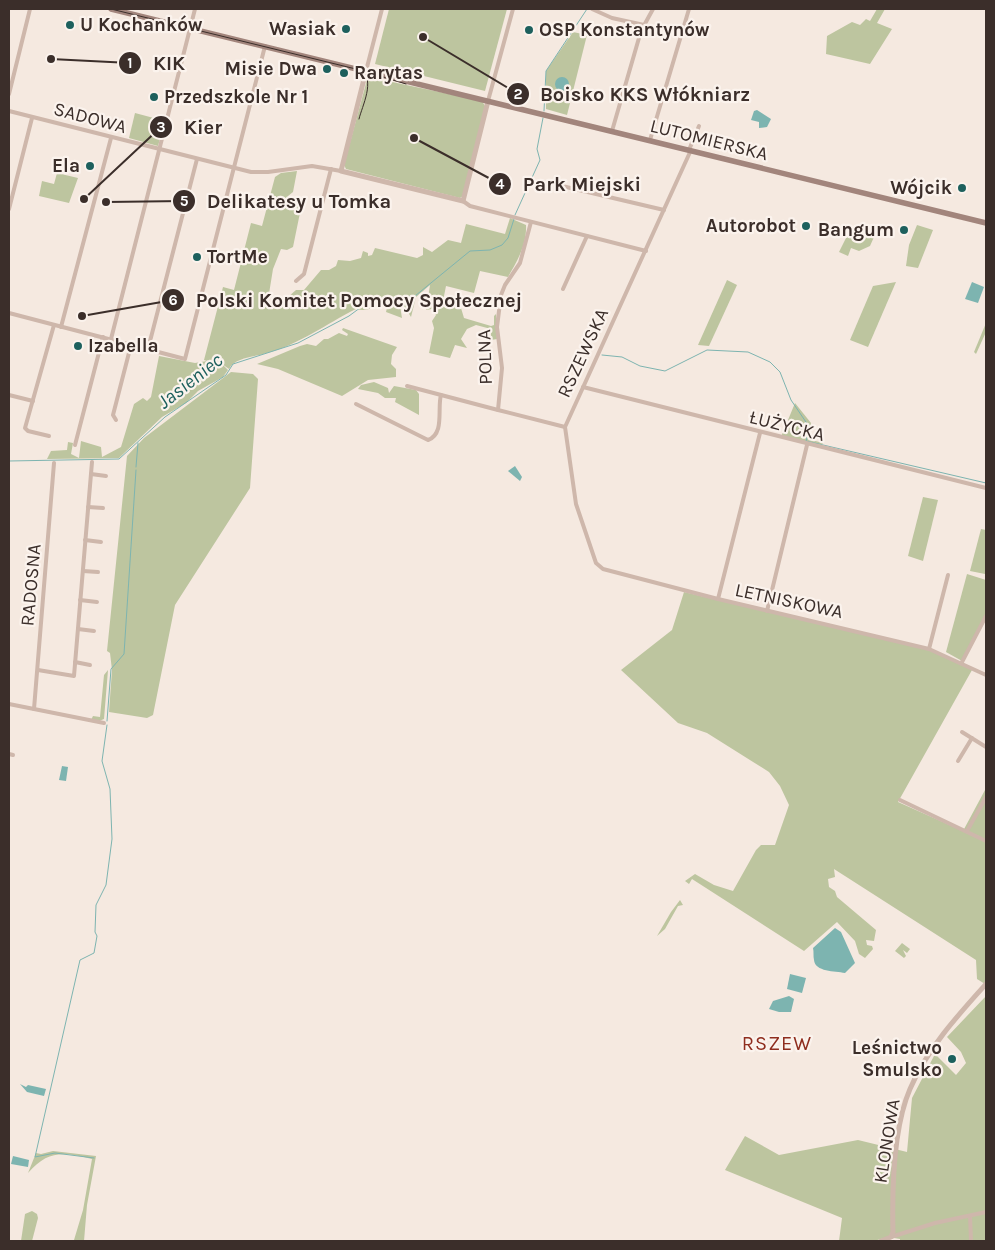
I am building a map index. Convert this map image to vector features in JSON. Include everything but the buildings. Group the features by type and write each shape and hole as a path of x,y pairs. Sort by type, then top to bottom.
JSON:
{"main road":[{"name":"LUTOMIERSKA","path":"111,9 986,224"}],"street":[{"path":"9,94 30,9"},
{"path":"111,339 192,28 195,9"},
{"path":"382,9 340,171 463,201 470,206 646,251"},
{"path":"463,201 513,9"},
{"path":"592,9 612,18 644,25"},
{"path":"612,131 644,25 654,9"},
{"path":"650,140 689,9"},
{"path":"9,313 185,359 265,46"},
{"name":"SADOWA","path":"9,112 234,168 263,172 308,166 340,171"},
{"path":"9,209 32,118"},
{"name":"RSZEWSKA","path":"608,570 600,568 596,563 580,518 566,427 646,251 699,126"},
{"path":"62,327 111,138"},
{"path":"148,349 197,159"},
{"path":"296,281 304,274 331,169"},
{"path":"562,186 664,210"},
{"name":"POLNA","path":"531,222 520,263 505,285 501,295 497,320 502,368 498,410 566,427"},
{"path":"563,289 587,236"},
{"path":"49,436 26,430 54,325"},
{"path":"75,445 103,337"},
{"path":"116,420 113,416 131,345"},
{"path":"407,386 498,410"},
{"name":"ŁUŻYCKA","path":"583,387 807,445 986,488"},
{"path":"9,395 33,401"},
{"path":"356,404 428,440 433,437 438,427 441,395"},
{"path":"718,600 760,433"},
{"path":"767,611 807,445"},
{"path":"38,670 74,676 92,462"},
{"name":"RADOSNA","path":"34,709 54,463"},
{"path":"91,474 106,476"},
{"path":"88,506 103,508"},
{"path":"85,540 101,542"},
{"name":"LETNISKOWA","path":"608,570 718,600 930,649 962,662 986,675"},
{"path":"83,571 98,572"},
{"path":"930,649 948,575"},
{"path":"80,600 97,602"},
{"path":"962,662 986,616"},
{"path":"78,629 94,631"},
{"path":"75,662 90,664"},
{"path":"9,704 104,723"},
{"path":"962,732 986,747"},
{"path":"958,761 972,738"},
{"path":"968,830 983,800 986,798"},
{"path":"900,800 968,830 986,841"},
{"name":"KLONOWA","path":"893,1238 899,1139 910,1089 931,1051 986,984"},
{"path":"881,1241 935,1223 986,1212"},
{"path":"970,1216 970,1241"}],"green space":[{"path":"389,9 507,9 485,91 375,64"},
{"path":"877,9 885,9 877,23 892,29 870,64 826,54 827,36 852,22 860,25 866,19 870,21"},
{"path":"573,32 587,35 567,115 546,109 546,71"},
{"path":"371,75 378,79 482,101 485,106 463,196 460,198 346,169 344,165 368,76"},
{"path":"135,113 165,121 158,146 129,138"},
{"path":"297,171 293,192 288,196 290,199 302,203 293,247 287,250 281,249 273,269 267,306 284,299 285,302 289,300 288,297 296,290 304,290 321,270 329,270 336,266 338,260 350,261 361,258 363,251 368,253 368,256 372,255 375,248 417,258 423,255 423,247 432,252 448,240 461,243 466,224 505,234 510,218 526,225 526,232 521,252 508,277 480,271 474,293 446,286 443,301 461,308 464,318 491,326 494,325 494,316 496,314 497,339 491,340 491,329 476,325 467,329 461,339 467,348 455,345 450,358 429,353 434,328 432,321 436,315 432,309 426,310 430,285 416,297 411,317 399,298 388,298 369,309 356,309 291,344 240,360 229,369 222,364 228,370 223,377 198,391 186,403 162,417 119,458 47,459 51,451 67,450 68,442 73,443 71,454 79,458 81,441 101,447 102,457 121,447 134,404 143,398 147,401 151,397 159,356 195,363 207,361 204,360 223,287 234,290 251,223 262,226 275,177 281,173"},
{"path":"57,173 78,178 69,203 39,196 42,181 54,184"},
{"path":"917,225 933,230 918,268 906,266 909,245"},
{"path":"851,228 874,237 870,246 859,251 851,248 848,256 839,252"},
{"path":"727,280 737,285 709,346 698,345"},
{"path":"896,282 868,347 850,340 873,286"},
{"path":"394,304 400,306 402,318 386,312 387,308 392,308"},
{"path":"986,323 986,332 976,354 974,352"},
{"path":"343,328 397,347 392,355 391,364 396,369 396,377 368,380 342,396 278,369 257,364 300,346 307,344 316,346 324,339 339,333 347,336 348,334 342,330"},
{"path":"231,372 253,374 258,379 250,488 175,605 153,715 147,718 109,712 112,670 110,653 107,651 127,456 144,438"},
{"path":"374,382 388,388 389,393 394,386 416,390 419,394 419,415 395,402 396,398 385,398 378,393 358,389 361,385"},
{"path":"795,403 811,423 808,439 823,443 821,446 781,437"},
{"path":"923,497 938,500 923,561 908,556"},
{"path":"981,529 986,530 985,574 970,571"},
{"path":"967,574 986,580 986,614 962,661 946,652"},
{"path":"684,592 934,651 972,670 898,802 963,831 986,791 985,984 977,979 976,960 834,869 835,877 828,879 829,887 835,891 837,897 876,930 874,941 866,940 867,945 872,946 873,949 865,958 859,954 855,941 837,922 804,951 692,879 689,884 685,881 695,874 714,885 733,891 756,850 761,845 775,845 789,805 780,786 769,772 707,733 678,723 621,670 672,630"},
{"path":"108,670 104,719 99,721 91,720 93,716 100,717 104,675"},
{"path":"680,900 683,905 678,906 665,929 657,936 671,912"},
{"path":"902,943 910,949 907,953 903,950 906,956 904,958 895,951"},
{"path":"986,996 986,1241 900,1241 900,1239 888,1237 874,1241 839,1241 842,1218 725,1170 745,1136 779,1155 858,1140 907,1152 912,1098 935,1054 956,1075 966,1063 961,1052 947,1037"},
{"path":"53,1151 96,1156 87,1205 84,1241 74,1240 83,1210 92,1159 73,1155 57,1155 42,1160 28,1173 36,1153 41,1154"},
{"path":"32,1211 37,1214 38,1218 32,1241 21,1241 25,1214"}],"water":[{"path":"562,77 567,79 569,84 567,89 562,91 557,89 555,84 557,79"},
{"path":"757,110 771,119 767,127 759,128 759,122 751,120 754,111"},
{"path":"972,282 984,287 978,303 965,299"},
{"path":"515,466 522,477 520,481 508,471"},
{"path":"62,766 68,767 66,781 59,780"},
{"path":"835,928 841,932 855,963 845,973 822,969 815,964 814,960 813,948"},
{"path":"790,974 806,978 802,993 787,989"},
{"path":"789,996 794,999 791,1012 779,1012 769,1009 773,1001"},
{"path":"20,1084 26,1087 28,1085 46,1089 44,1096 27,1092"},
{"path":"13,1156 29,1160 28,1167 11,1164"}],"waterway":[{"name":"Jasieniec","path":"544,111 546,71 587,9"},
{"name":"Jasieniec","path":"515,215 540,160 537,149 543,118"},
{"name":"Jasieniec","path":"9,461 119,459 165,417 226,375 233,364 298,343 349,316 372,299 415,296 470,251 490,250 502,245 508,238 514,219"},
{"path":"602,355 622,357 640,366 665,371 707,350 748,352 770,362 780,372 791,400 810,428 806,441 986,483"},
{"path":"136,467 138,443"},
{"path":"107,721 111,669 124,654 136,470"},
{"path":"94,1158 55,1153 35,1157 80,960 94,953 97,936 95,932 96,905 106,885 112,839 110,789 102,761 107,725"}],"tram line":[{"path":"111,9 364,71 406,84"},
{"path":"359,119 368,86 365,74 361,70"}],"place":[{"name":"U Kochanków","path":"70,25"},
{"name":"Wasiak","path":"346,29"},
{"name":"OSP Konstantynów","path":"529,30"},
{"name":"Boisko KKS Włókniarz","path":"423,37"},
{"name":"KIK","path":"51,59"},
{"name":"Misie Dwa","path":"327,69"},
{"name":"Rarytas","path":"344,73"},
{"name":"Przedszkole Nr 1","path":"154,97"},
{"name":"Park Miejski","path":"414,138"},
{"name":"Ela","path":"90,166"},
{"name":"Wójcik","path":"962,188"},
{"name":"Kier","path":"84,199"},
{"name":"Delikatesy u Tomka","path":"106,202"},
{"name":"Autorobot","path":"806,226"},
{"name":"Bangum","path":"904,230"},
{"name":"TortMe","path":"197,257"},
{"name":"Polski Komitet Pomocy Społecznej","path":"82,316"},
{"name":"Izabella","path":"78,346"},
{"name":"Leśnictwo Smulsko","path":"952,1059"}],"district":[{"name":"RSZEW","path":"777,1043"}]}
